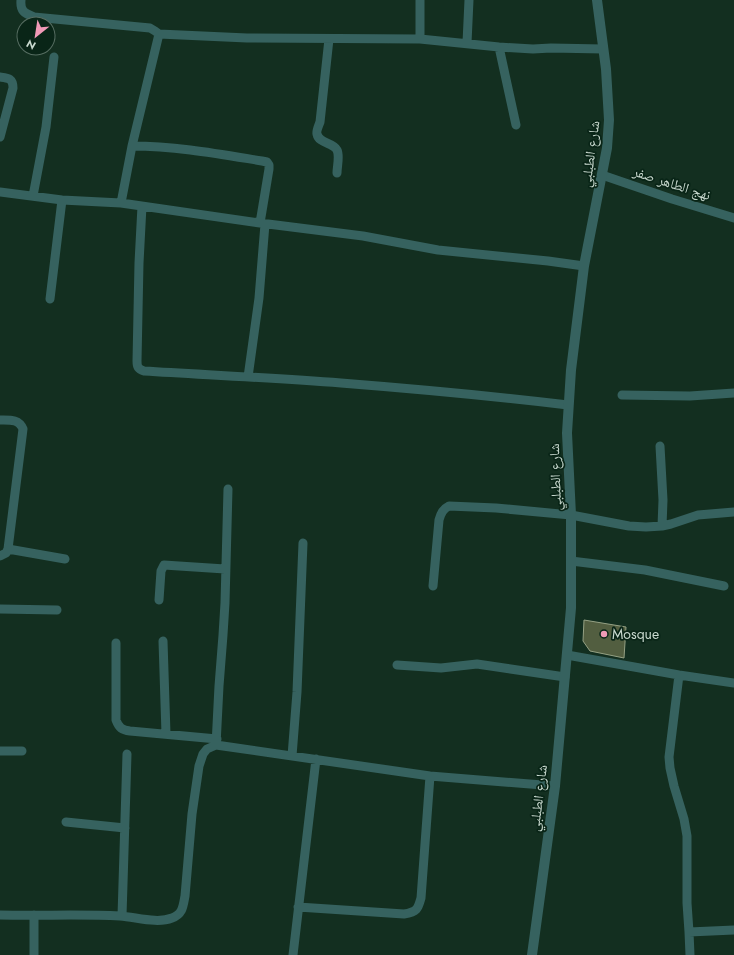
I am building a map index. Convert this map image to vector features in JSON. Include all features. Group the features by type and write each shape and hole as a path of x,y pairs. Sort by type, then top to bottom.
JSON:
{"street":[{"path":"21,0 20,6 23,12 34,17 150,28 159,34 247,38 420,39 532,49 603,49"},
{"path":"420,0 420,39"},
{"path":"466,43 469,0"},
{"name":"شارع الطبلبي","path":"532,955 554,786 571,608 571,515 567,433 568,405 584,266 607,148 609,120 608,90 597,0"},
{"path":"121,203 132,146 159,34"},
{"path":"329,39 320,122 317,133 319,138 331,144 337,150 337,173"},
{"path":"499,47 516,125"},
{"path":"33,196 46,126 54,58"},
{"path":"0,77 8,78 13,84 0,137"},
{"path":"132,146 195,150 262,160 267,162 269,165 262,223 258,298 248,377"},
{"name":"نهج الطاهر صفر","path":"602,175 734,218"},
{"path":"0,192 62,200 121,203 363,236 438,250 584,266"},
{"path":"50,299 62,200"},
{"path":"142,206 137,366 140,370 340,383 470,394 568,405"},
{"path":"622,395 690,396 734,393"},
{"path":"0,420 17,421 21,424 23,429 8,550 0,556"},
{"path":"660,446 663,500 662,526"},
{"path":"0,915 122,916 161,920 171,919 180,915 185,896 191,829 199,766 203,754 216,742 223,635 228,489"},
{"path":"433,586 439,520 444,509 449,506 496,508 571,515 628,526 646,527 672,524 698,514 734,512"},
{"path":"292,756 297,692 303,543"},
{"path":"8,550 65,559"},
{"path":"571,561 645,570 724,586"},
{"path":"159,600 161,571 164,566 225,569"},
{"path":"0,609 57,610"},
{"path":"163,641 166,734"},
{"path":"116,643 116,720 121,729 166,734 292,756 430,776 554,786"},
{"path":"567,655 678,675 734,683"},
{"path":"397,666 440,668 477,664 565,677"},
{"path":"678,675 669,757 674,786 684,819 687,836 687,903 690,955"},
{"path":"0,751 22,751"},
{"path":"122,916 127,754"},
{"path":"293,955 316,759"},
{"path":"298,907 404,914 418,909 421,898 430,776"},
{"path":"66,822 125,828"},
{"path":"34,916 34,955"},
{"path":"689,932 734,930"}],"building":[{"name":"Mosque","path":"584,620 626,627 624,658 590,651 583,641"}],"place":[{"name":"Mosque","path":"604,634"}]}
